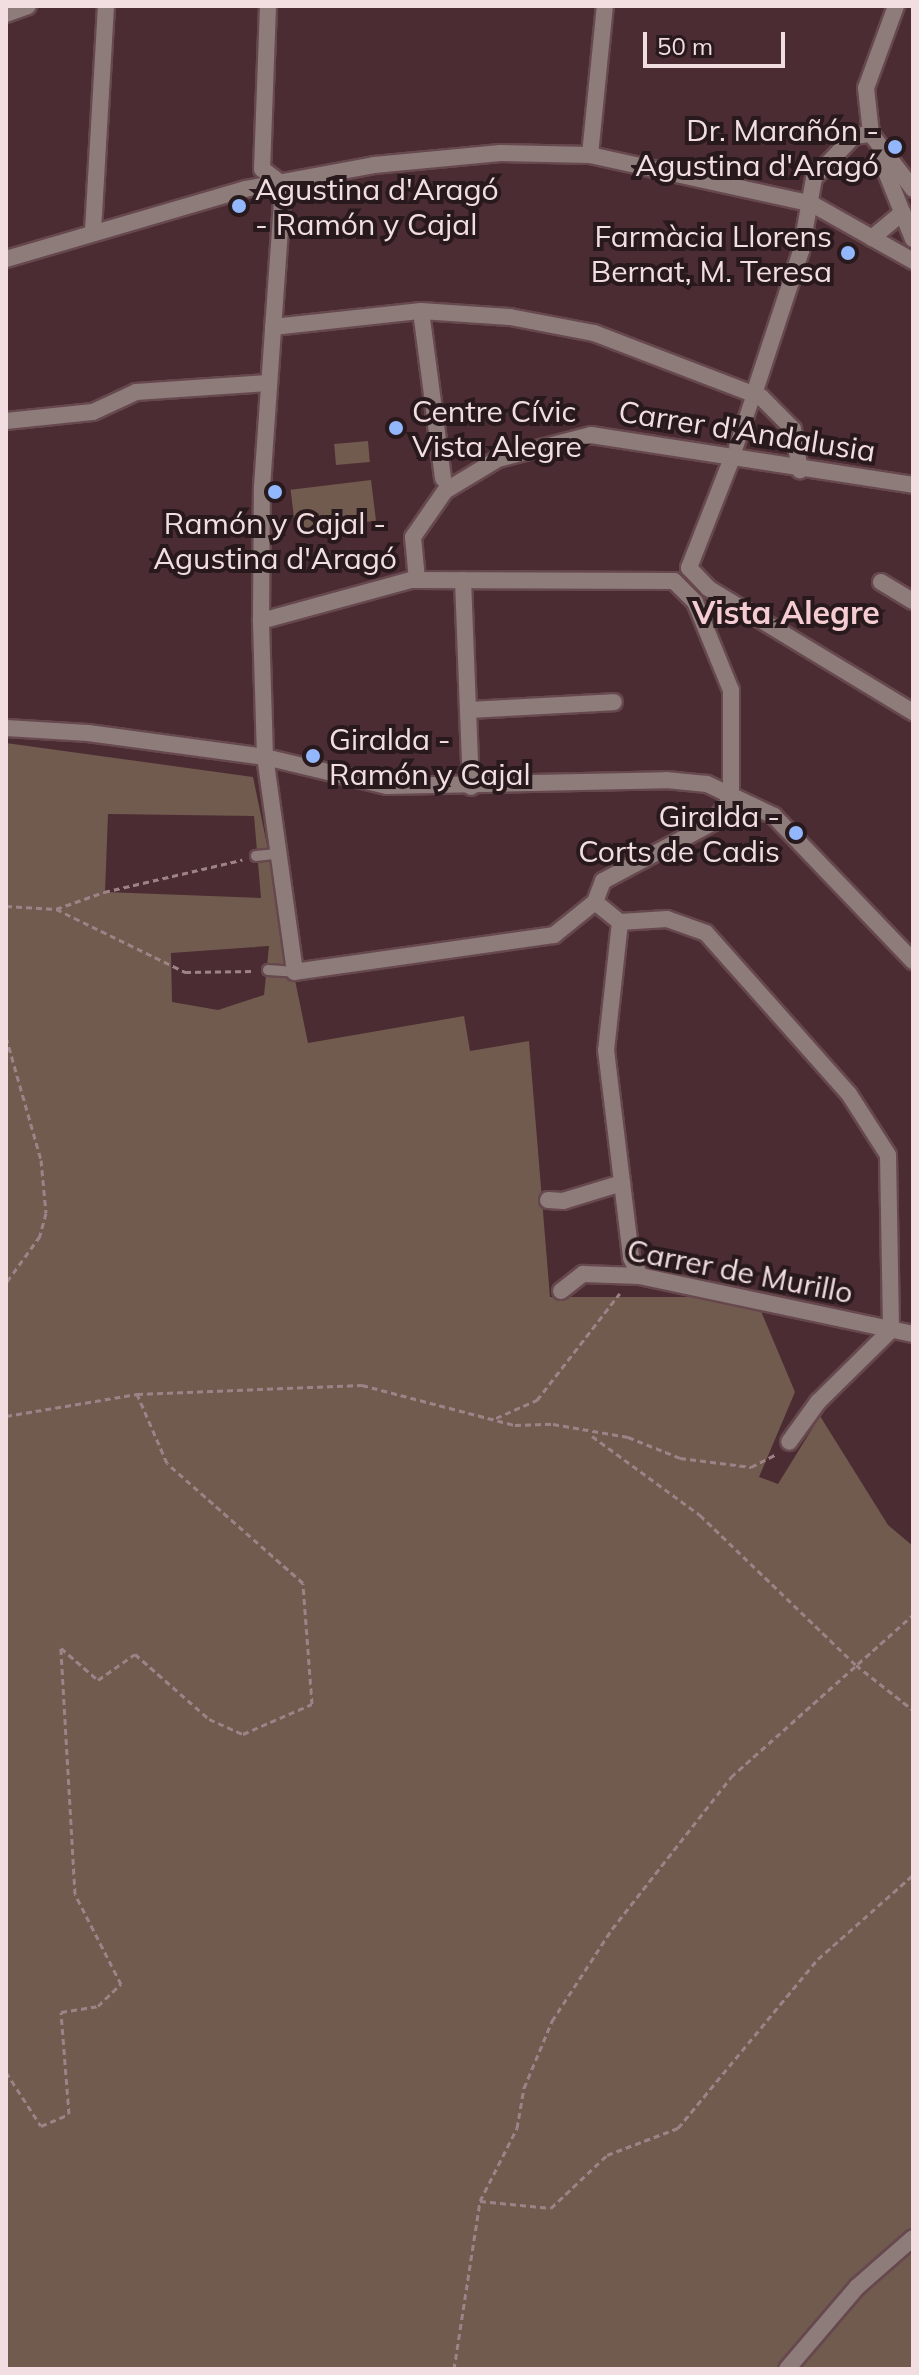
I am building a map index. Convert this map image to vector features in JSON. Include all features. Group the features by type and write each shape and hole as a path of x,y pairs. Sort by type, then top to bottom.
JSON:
{"street":[{"path":"6,14 28,6"},
{"path":"93,231 106,6"},
{"path":"268,6 262,169 283,185"},
{"path":"590,155 605,6"},
{"path":"896,6 866,88 871,134 913,239"},
{"path":"871,134 913,189"},
{"path":"871,134 854,136 814,178 812,204 783,315 689,568 708,588 913,712"},
{"path":"6,259 93,231 245,189 283,185 374,165 500,153 590,155 812,204 913,261"},
{"path":"261,621 417,580 674,581 695,602 731,690 731,798 714,822 603,881 595,902 554,935 295,972 274,854 265,757 261,621 268,383 283,185"},
{"path":"872,238 903,212"},
{"path":"273,327 421,311 510,317 594,333 754,394 793,429 800,470"},
{"path":"421,311 443,479"},
{"path":"6,421 93,412 136,392 268,383"},
{"name":"Carrer d'Andalusia","path":"417,580 413,537 445,491 498,459 591,435 734,452 800,470 913,485"},
{"path":"463,580 471,787"},
{"path":"881,582 913,601"},
{"path":"468,710 614,702"},
{"path":"6,728 88,733 265,757 387,786 471,787 666,780 707,784 774,816 913,961"},
{"path":"595,902 620,922 667,919 706,933 849,1094 888,1155 891,1330 818,1402 789,1442"},
{"path":"620,922 606,1050 631,1258 636,1275"},
{"path":"548,1200 563,1201 622,1183"},
{"name":"Carrer de Murillo","path":"561,1291 583,1274 636,1275 913,1334"},
{"path":"787,2369 857,2287 913,2238"}],"lane":[{"path":"256,856 274,854"},
{"path":"268,970 295,972"}],"path":[{"path":"56,909 104,892 256,856"},
{"path":"6,906 56,909 185,972 268,970"},
{"path":"6,1037 41,1160 46,1213 40,1236 6,1283"},
{"path":"496,1418 537,1400 598,1327 636,1275"},
{"path":"6,1416 137,1394 362,1385 515,1425 553,1424 589,1434 628,1437 680,1458 751,1467 775,1457 789,1442"},
{"path":"6,2072 41,2126 69,2114 61,2012 98,2006 121,1984 75,1894 61,1648 98,1680 135,1654 209,1719 243,1734 312,1704 303,1583 167,1463 137,1394"},
{"path":"589,1434 700,1515 856,1665 913,1710"},
{"path":"454,2369 480,2201 517,2128 524,2088 552,2021 612,1929 731,1777 913,1615"},
{"path":"480,2201 551,2208 607,2155 678,2128 818,1959 913,1875"}],"shaded area":[{"path":"368,441 370,462 336,465 334,444"},
{"path":"371,480 376,521 296,531 291,490"},
{"path":"6,743 253,777 308,1043 464,1016 470,1051 529,1041 550,1297 696,1297 761,1311 795,1392 759,1477 778,1484 820,1416 888,1525 913,1546 913,2369 6,2369","holes":["108,814 254,816 261,898 105,892","269,946 264,995 218,1010 172,1002 171,953"]}],"place":[{"name":"Dr. Marañón - Agustina d'Aragó","path":"895,147"},
{"name":"Agustina d'Aragó - Ramón y Cajal","path":"239,206"},
{"name":"Farmàcia Llorens Bernat, M. Teresa","path":"848,253"},
{"name":"Centre Cívic Vista Alegre","path":"396,428"},
{"name":"Ramón y Cajal - Agustina d'Aragó","path":"275,492"},
{"name":"Giralda - Ramón y Cajal","path":"313,756"},
{"name":"Giralda - Corts de Cadis","path":"796,833"}],"district":[{"name":"Vista Alegre","path":"786,612"}]}
